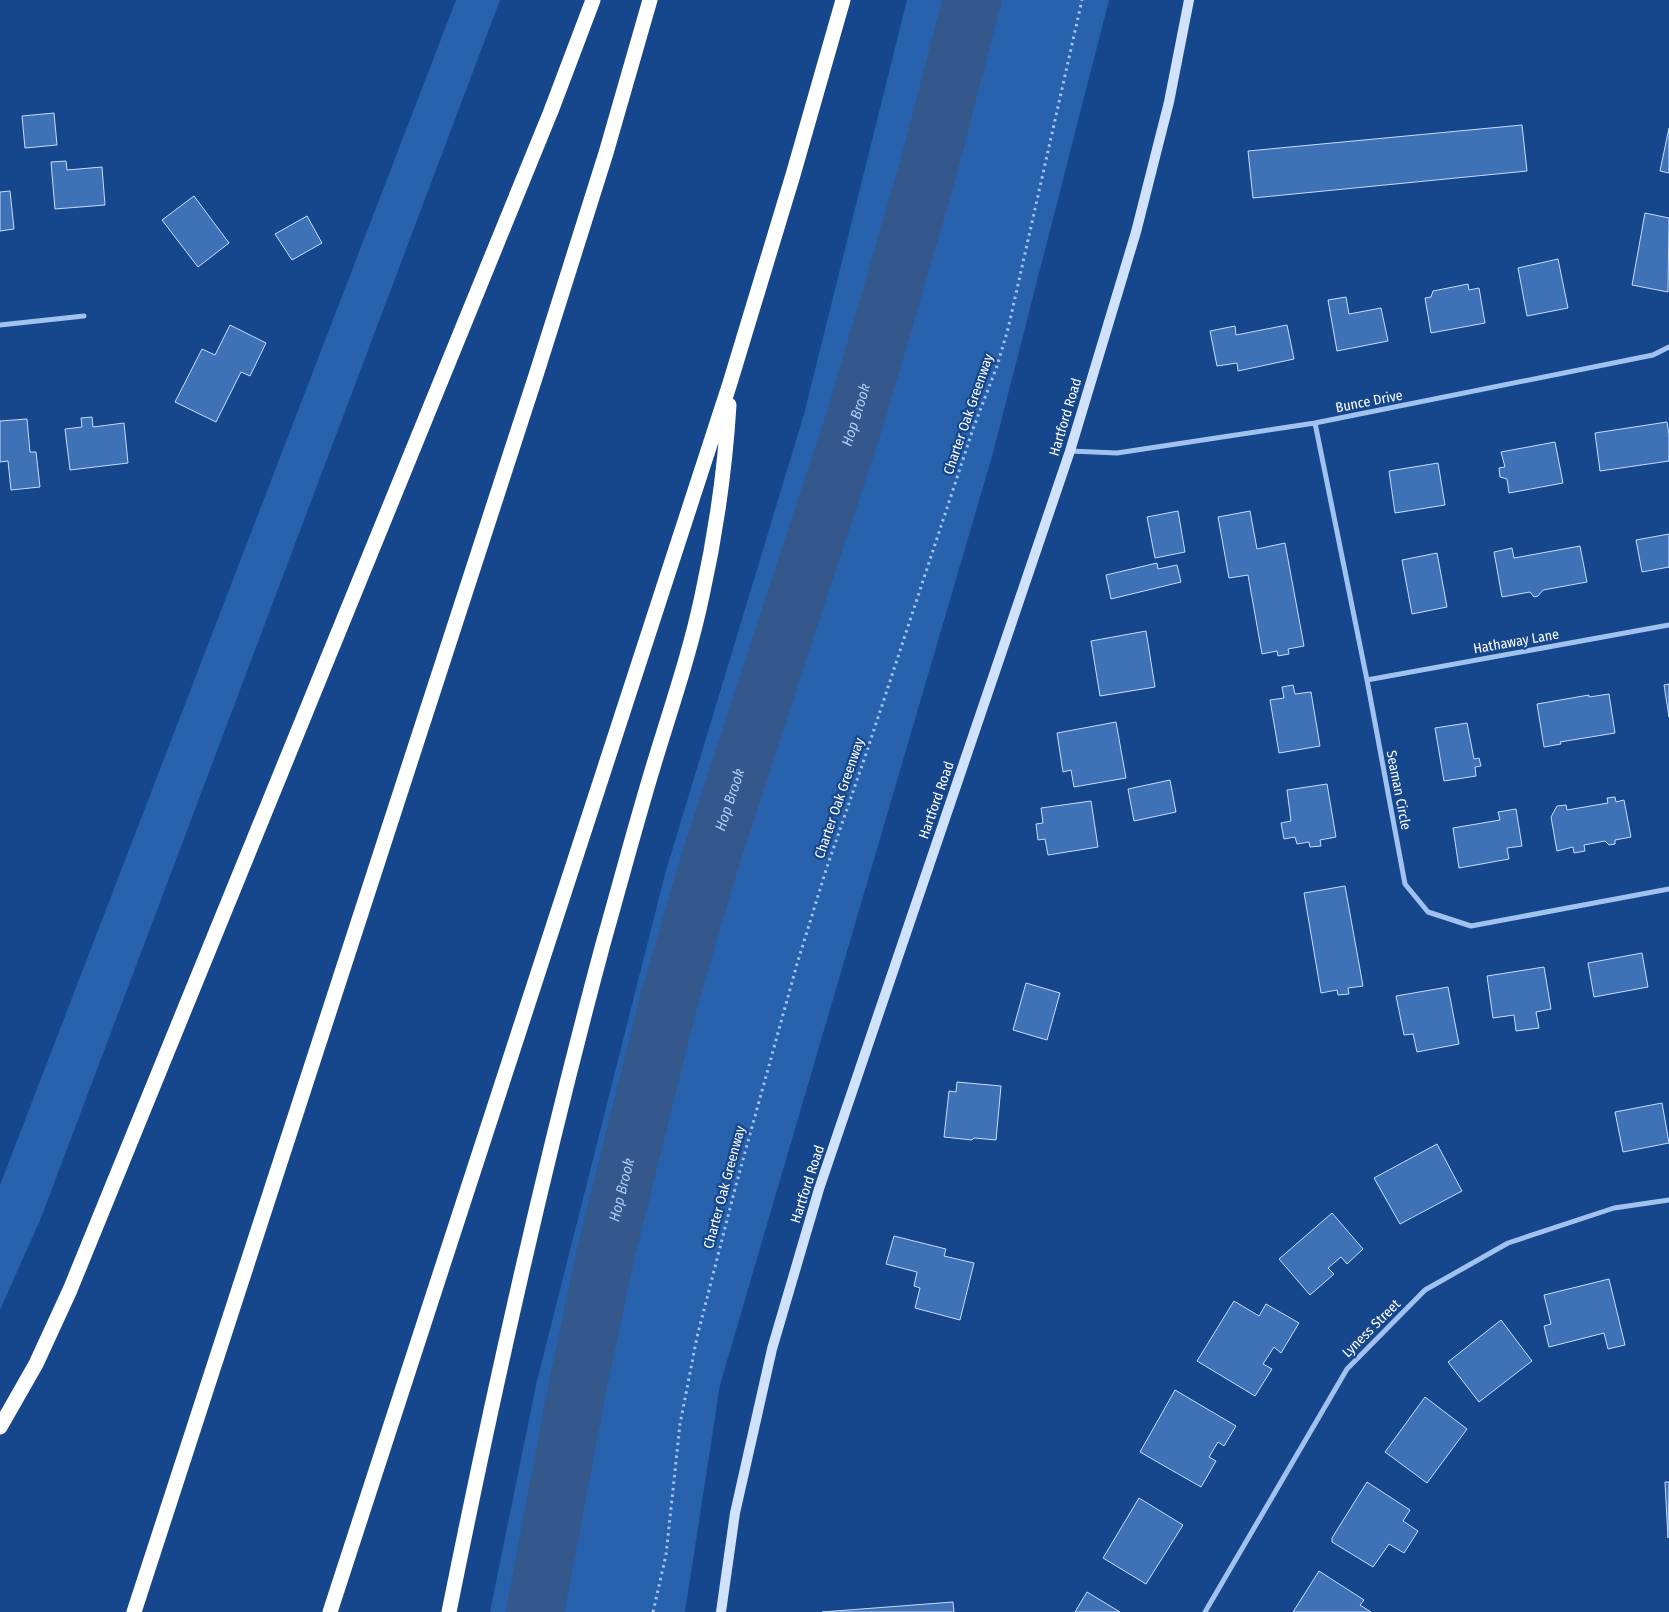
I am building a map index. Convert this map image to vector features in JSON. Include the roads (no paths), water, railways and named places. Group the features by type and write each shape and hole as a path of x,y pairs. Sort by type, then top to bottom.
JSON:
{"highway":[{"path":"0,1427 36,1364 70,1290 544,129 593,0"},
{"path":"134,1612 534,382 606,153 650,0"},
{"path":"330,1612 730,383 796,166 843,0"},
{"path":"449,1612 492,1406 556,1123 619,887 689,648 702,596 721,489 730,383"}],"main road":[{"name":"Hartford Road","path":"721,1612 735,1513 772,1349 818,1189 1070,451 1136,232 1169,102 1189,0"}],"street":[{"path":"0,325 84,316"},
{"name":"Bunce Drive","path":"1070,451 1117,453 1315,423 1653,355 1669,347"},
{"name":"Seaman Circle","path":"1315,423 1367,680 1405,884 1428,912 1471,926 1669,888"},
{"name":"Hathaway Lane","path":"1367,680 1669,625"},
{"name":"Lyness Street","path":"1205,1612 1347,1369 1425,1290 1508,1244 1614,1208 1669,1200"}],"waterway":[{"name":"Hop Brook","path":"535,1612 578,1384 605,1257 669,1000 712,854 857,413 928,170 972,0"}]}
